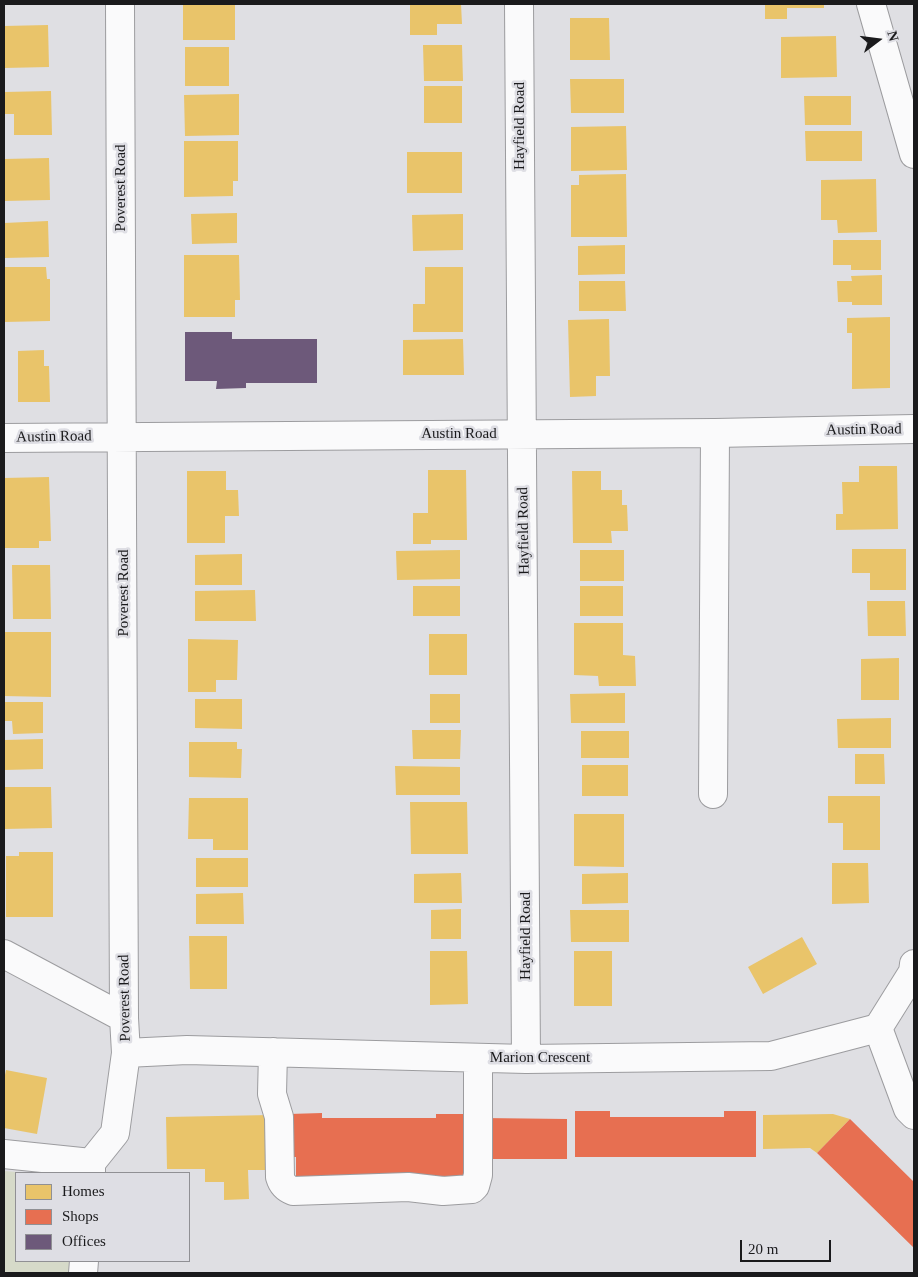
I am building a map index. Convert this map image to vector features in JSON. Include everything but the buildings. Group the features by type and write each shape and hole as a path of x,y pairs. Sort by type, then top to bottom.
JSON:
{"street":[{"name":"Poverest Road","path":"91,1168 116,1133 126,1053 124,1018 120,4"},
{"name":"Hayfield Road","path":"519,4 526,1059"},
{"path":"871,4 914,154"},
{"name":"Austin Road","path":"4,438 715,433 914,429"},
{"path":"713,794 715,433"},
{"path":"4,954 124,1018"},
{"path":"914,964 913,972 878,1028 908,1109 914,1116"},
{"name":"Marion Crescent","path":"126,1053 187,1050 526,1059 771,1056 878,1028"},
{"path":"273,1052 272,1094 279,1116 280,1177 282,1184 293,1191 408,1187 443,1191 472,1189 475,1186 478,1175 478,1058"},
{"path":"4,1154 91,1168"}],"green space":[{"path":"4,1171 16,1172 15,1262 73,1262 72,1273 4,1273"}]}
